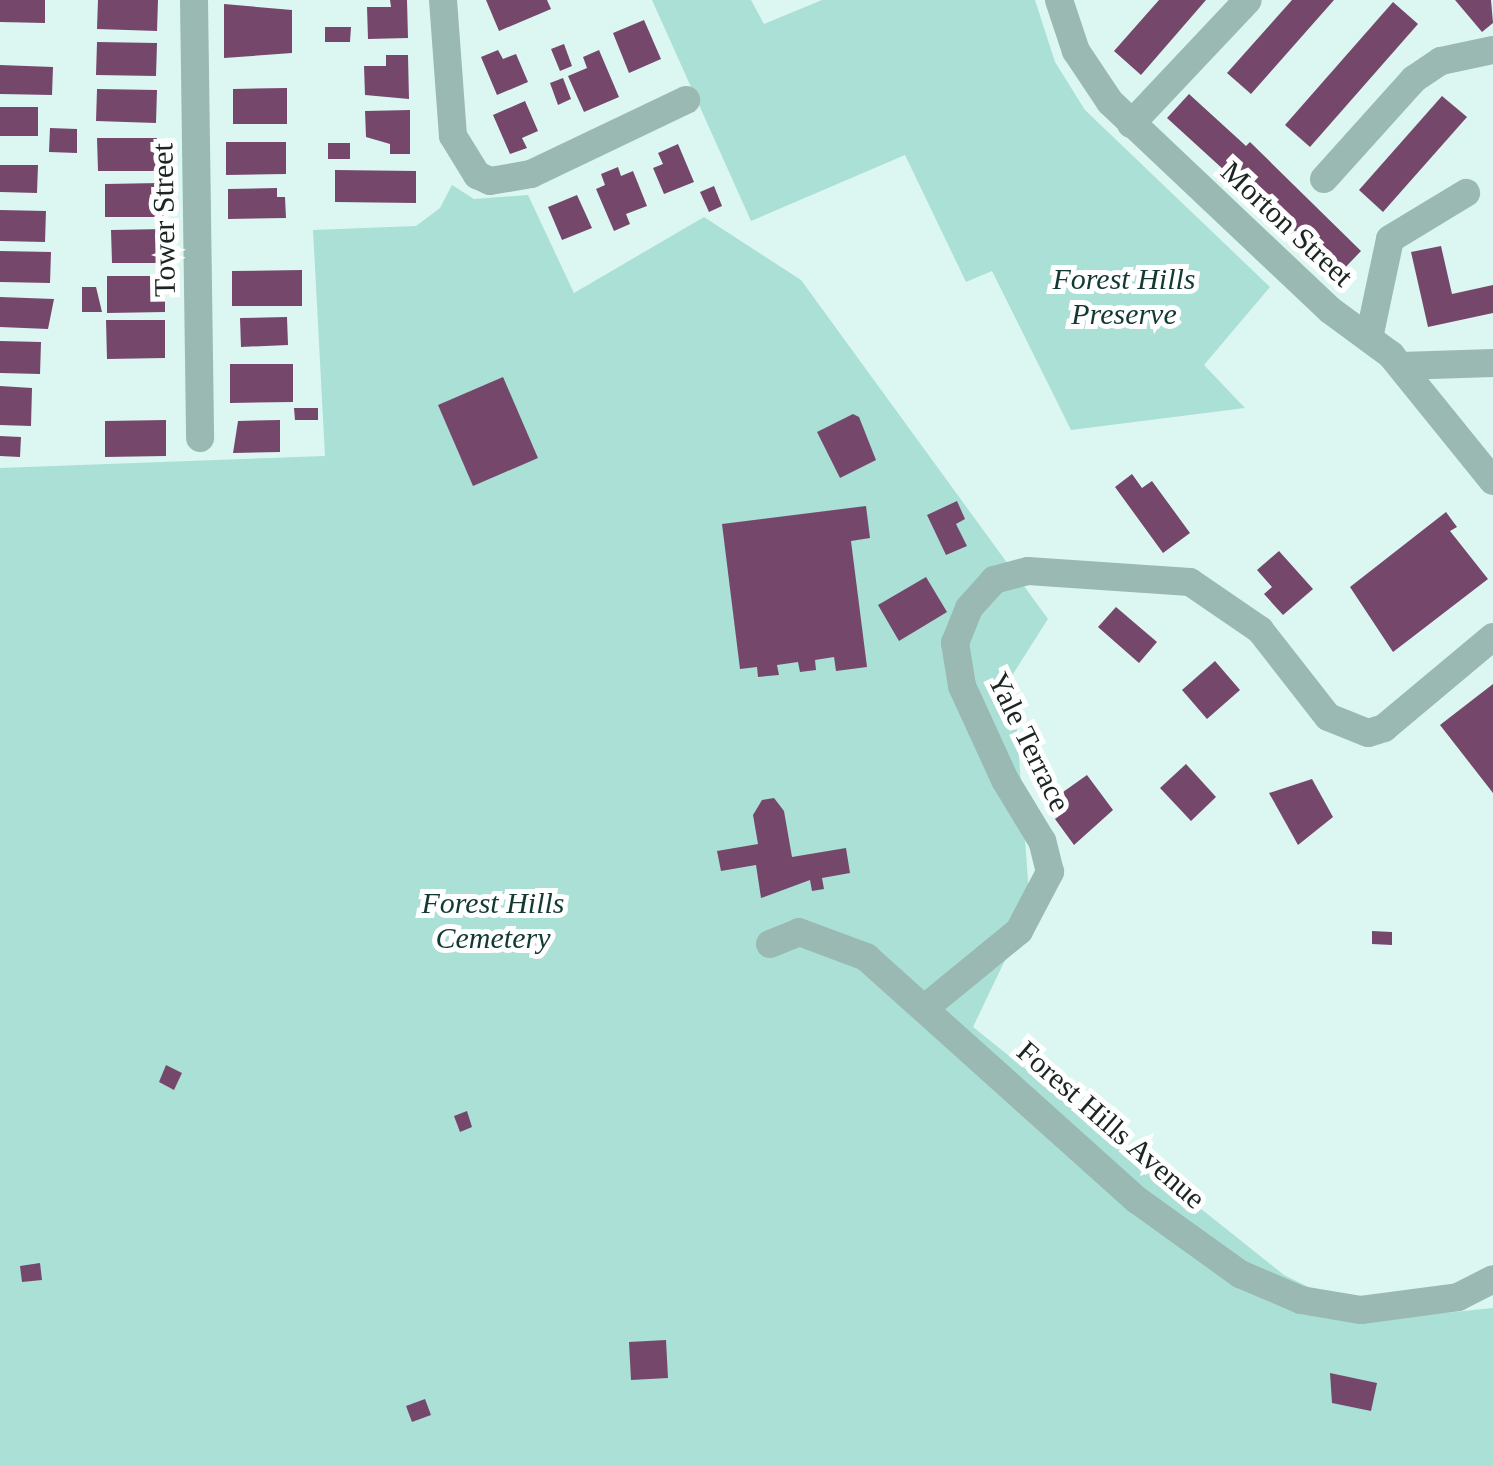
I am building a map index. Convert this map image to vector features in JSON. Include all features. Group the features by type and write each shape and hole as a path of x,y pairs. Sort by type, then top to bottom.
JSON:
{"street":[{"name":"Tower Street","path":"194,0 200,438"},
{"path":"443,0 448,103 459,147 478,175 508,181 686,100"},
{"name":"Morton Street","path":"1059,0 1086,70 1132,124 1401,366 1493,481"},
{"path":"1132,124 1248,0"},
{"path":"1324,179 1414,79 1441,61 1493,50"},
{"path":"1369,338 1390,238 1466,193"},
{"path":"1401,366 1493,363"},
{"name":"Yale Terrace","path":"926,1007 1019,931 1050,872 1042,841 1005,780 962,686 955,643 969,608 994,580 1028,571 1190,582 1260,630 1328,717 1368,733 1384,728 1493,637"},
{"name":"Forest Hills Avenue","path":"770,944 799,932 824,937 866,958 926,1007 1138,1200 1240,1274 1300,1300 1361,1310 1458,1297 1493,1279"}],"green space":[{"name":"Forest Hills Preserve","path":"652,0 751,0 764,24 822,0 1035,0 1055,62 1085,110 1270,287 1204,365 1245,408 1071,430 992,271 966,282 905,155 751,221"},
{"name":"Forest Hills Cemetery","path":"452,185 474,199 528,195 574,293 704,217 801,280 1048,619 1013,674 1030,908 973,1027 1284,1275 1376,1320 1493,1308 1493,1466 0,1466 0,468 325,456 313,230 416,226 440,208"}],"building":[{"path":"0,0 45,0 45,23 0,22"},
{"path":"98,0 158,0 157,31 97,29"},
{"path":"390,0 407,0 408,38 368,39 367,7 391,7"},
{"path":"486,0 547,0 551,9 499,31"},
{"path":"1159,0 1206,0 1141,75 1114,51"},
{"path":"1292,0 1334,0 1251,94 1227,73"},
{"path":"1455,0 1491,0 1493,23 1482,32"},
{"path":"1393,2 1418,24 1310,147 1285,125"},
{"path":"224,4 292,10 292,53 224,58"},
{"path":"644,20 661,59 629,73 613,33"},
{"path":"325,27 351,27 350,42 325,42"},
{"path":"97,42 157,43 156,76 96,75"},
{"path":"564,44 572,66 560,71 551,49"},
{"path":"498,50 503,59 516,54 528,82 497,95 481,57"},
{"path":"599,50 619,97 584,112 568,76 587,68 583,57"},
{"path":"386,55 408,55 409,99 365,95 364,66 386,66"},
{"path":"0,65 53,67 52,95 0,94"},
{"path":"563,78 571,99 558,105 550,83"},
{"path":"287,88 287,124 233,124 233,89"},
{"path":"97,89 157,90 156,123 96,121"},
{"path":"1189,94 1246,146 1250,142 1361,251 1338,275 1229,165 1224,170 1167,118"},
{"path":"1442,96 1467,117 1383,212 1359,190"},
{"path":"525,101 538,131 522,138 527,148 510,154 493,115"},
{"path":"0,107 38,107 38,136 0,136"},
{"path":"410,110 410,154 390,154 390,144 366,137 365,111"},
{"path":"50,128 77,129 77,153 49,152"},
{"path":"97,138 157,138 157,171 98,171"},
{"path":"226,142 286,142 286,174 226,175"},
{"path":"328,143 350,143 350,159 328,159"},
{"path":"678,144 694,182 664,194 653,168 663,164 658,153"},
{"path":"0,165 38,165 37,193 0,192"},
{"path":"618,167 621,176 633,171 647,206 626,214 630,224 614,231 596,189 605,185 601,174"},
{"path":"335,170 416,171 416,203 335,202"},
{"path":"160,183 168,217 105,217 105,184"},
{"path":"714,186 722,206 709,212 700,192"},
{"path":"277,188 277,197 285,197 286,218 228,219 228,189"},
{"path":"577,195 592,228 562,240 548,207"},
{"path":"0,210 46,211 45,242 0,241"},
{"path":"166,229 167,263 112,263 111,230"},
{"path":"1441,246 1452,294 1493,285 1493,313 1428,327 1411,252"},
{"path":"0,251 51,252 50,283 0,282"},
{"path":"302,270 302,306 232,306 232,271"},
{"path":"107,276 165,276 165,312 107,313"},
{"path":"82,287 96,287 102,312 82,312"},
{"path":"0,297 54,299 48,329 0,327"},
{"path":"287,317 288,345 241,347 240,318"},
{"path":"106,320 165,320 165,358 107,359"},
{"path":"0,341 41,342 40,374 0,373"},
{"path":"230,364 293,364 293,402 230,403"},
{"path":"503,377 538,458 473,486 438,405"},
{"path":"0,386 32,388 31,426 0,425"},
{"path":"294,408 318,408 318,420 295,420"},
{"path":"853,414 859,417 876,460 840,478 817,432"},
{"path":"166,420 166,456 105,457 105,421"},
{"path":"280,420 280,452 233,453 238,421"},
{"path":"0,436 21,437 20,457 0,456"},
{"path":"1132,474 1142,488 1152,481 1190,533 1163,553 1115,487"},
{"path":"957,501 965,519 956,524 967,546 946,555 927,515"},
{"path":"866,506 870,538 851,541 867,667 836,671 834,657 815,660 816,670 800,672 798,662 777,665 779,675 758,677 757,667 740,669 722,524"},
{"path":"1446,512 1457,527 1450,531 1488,579 1393,652 1350,587"},
{"path":"1279,551 1313,589 1283,615 1264,594 1272,587 1257,570"},
{"path":"926,577 947,612 899,641 878,605"},
{"path":"1116,607 1157,642 1139,663 1098,627"},
{"path":"1215,661 1240,690 1207,719 1182,690"},
{"path":"1493,684 1493,793 1440,725"},
{"path":"1186,764 1216,797 1191,821 1160,788"},
{"path":"1087,775 1113,810 1074,845 1055,819 1066,811 1056,797"},
{"path":"1312,779 1333,817 1298,845 1269,793"},
{"path":"774,798 784,811 792,857 846,848 850,873 822,878 824,889 812,891 810,880 761,898 756,865 721,871 717,851 758,844 753,815 762,800"},
{"path":"1372,931 1392,932 1392,945 1372,944"},
{"path":"166,1065 182,1073 174,1090 159,1082"},
{"path":"467,1111 472,1127 460,1132 454,1116"},
{"path":"40,1263 42,1280 22,1282 20,1266"},
{"path":"666,1340 668,1378 631,1380 629,1342"},
{"path":"1330,1373 1377,1383 1371,1411 1332,1403"},
{"path":"425,1399 431,1415 412,1422 406,1406"}]}
